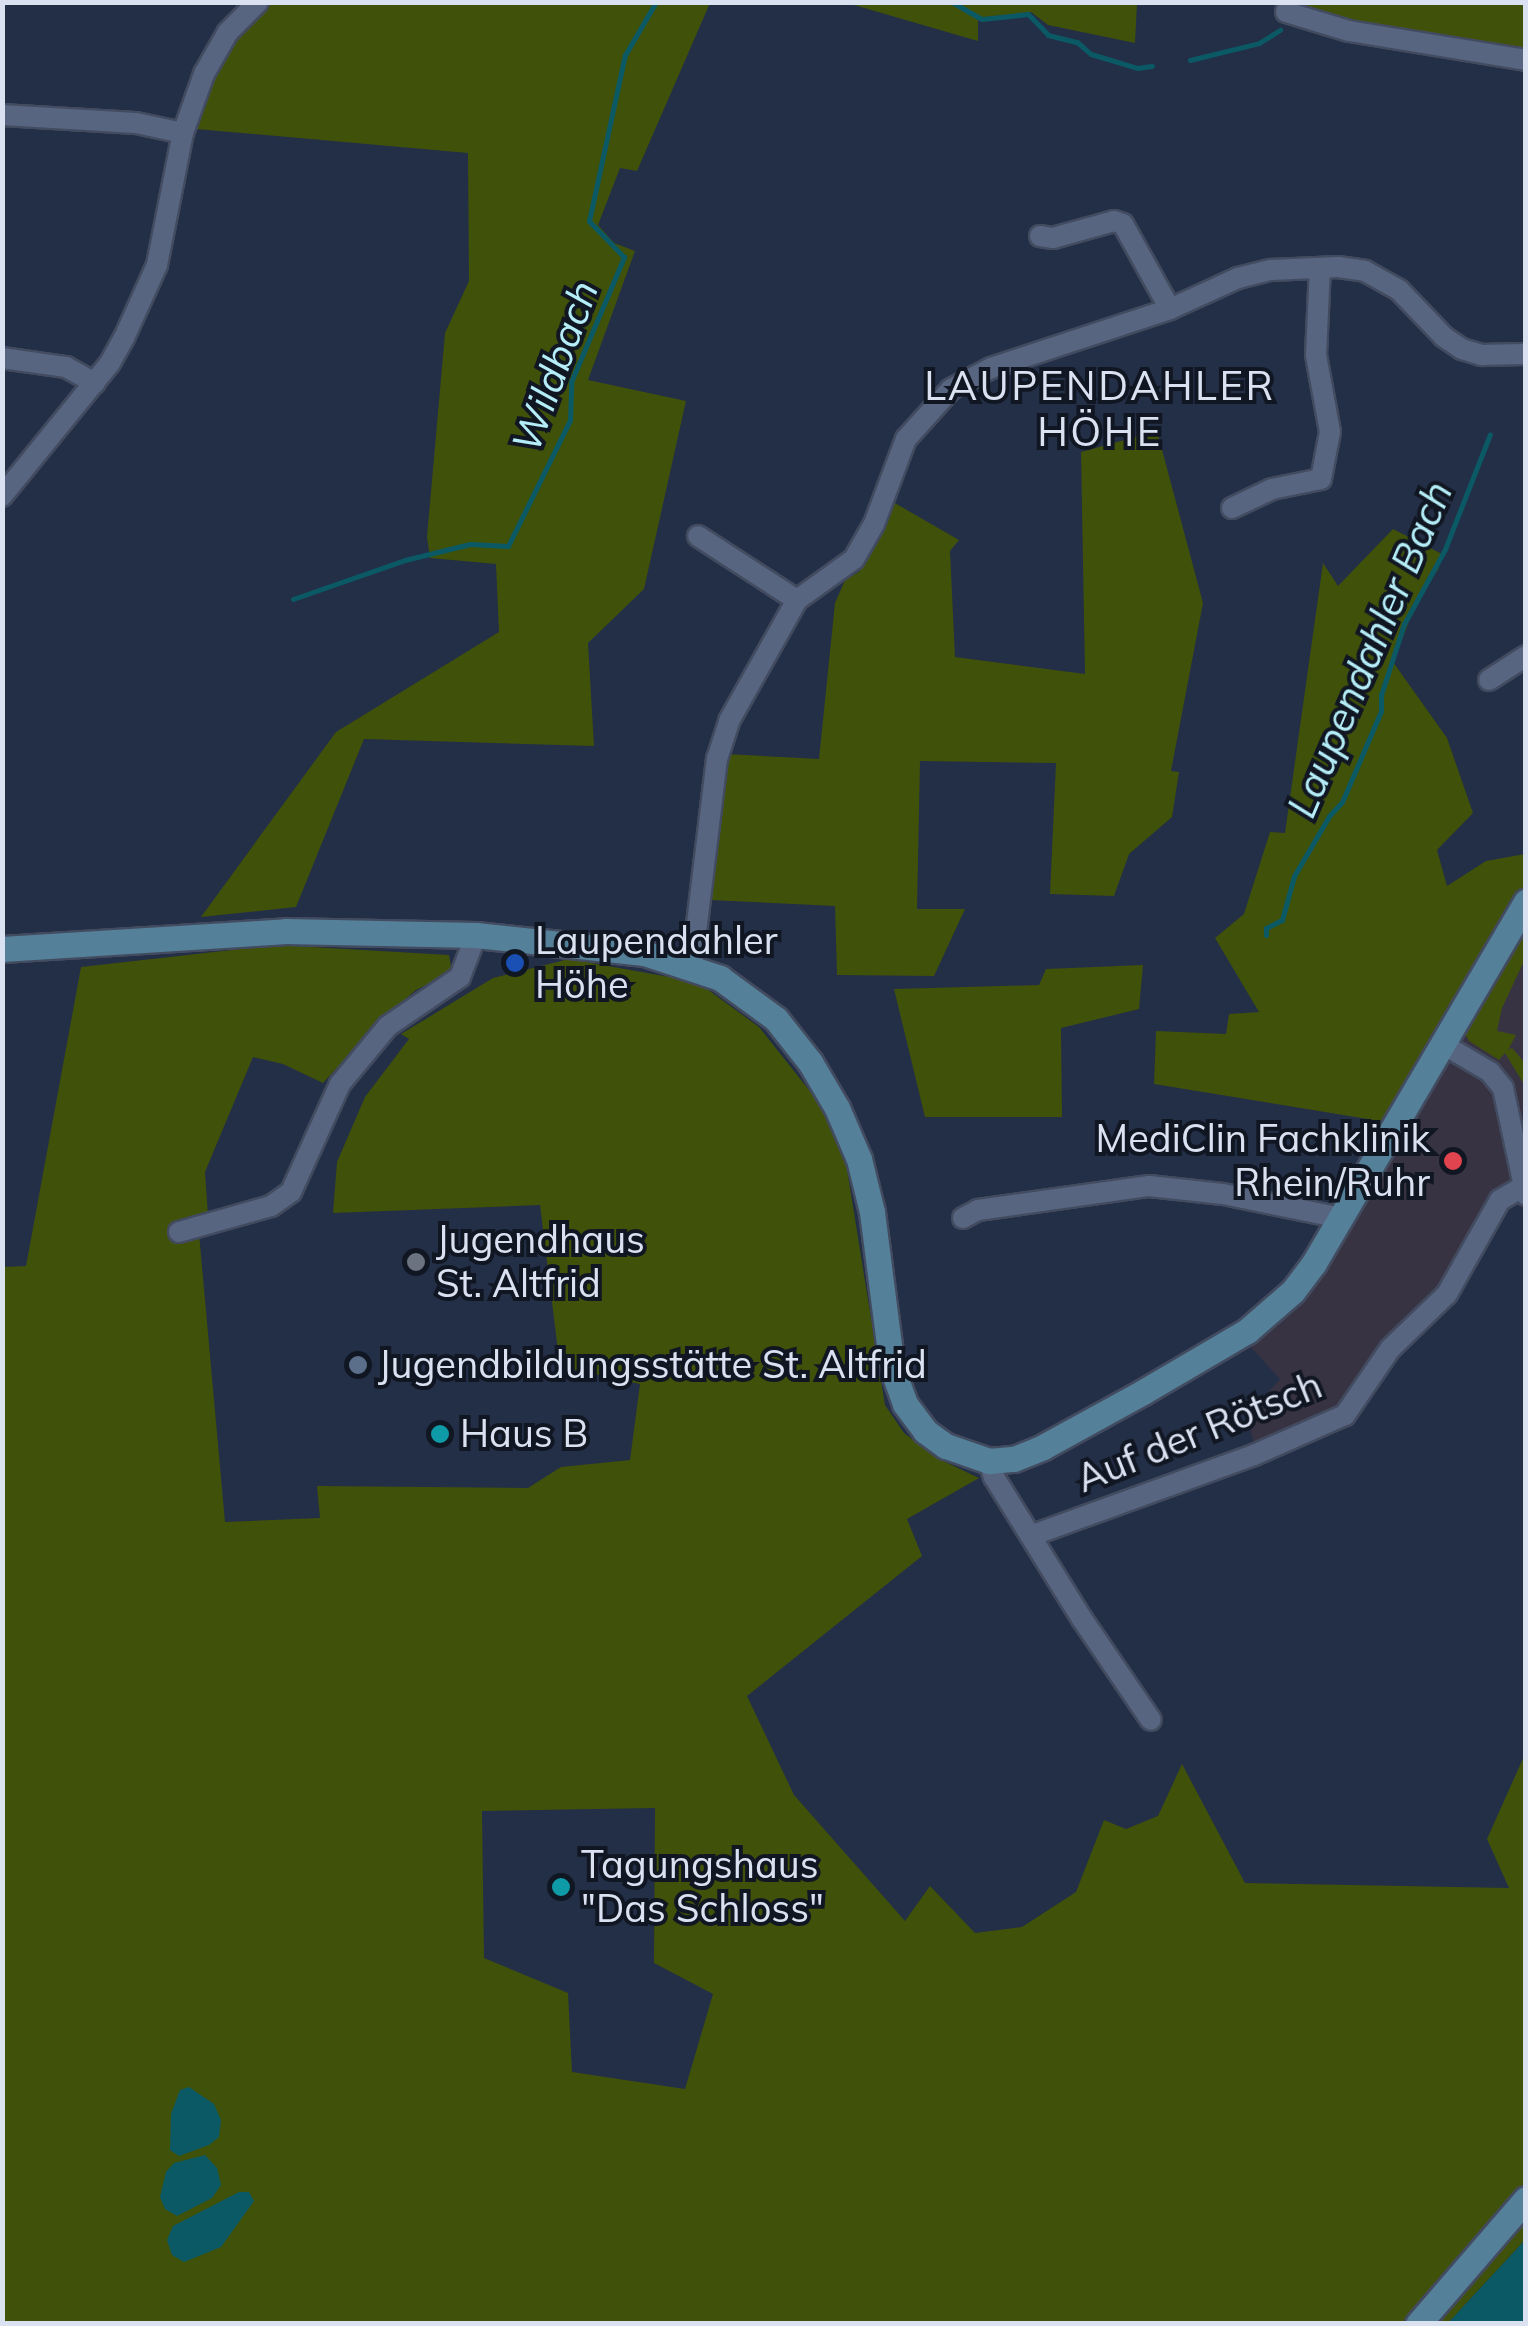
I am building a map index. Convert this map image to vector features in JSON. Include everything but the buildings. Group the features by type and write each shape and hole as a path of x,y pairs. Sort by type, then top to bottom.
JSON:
{"main road":[{"path":"2,949 286,931 476,935 644,952 692,965 744,994 776,1019 810,1062 837,1108 859,1158 872,1212 892,1368 905,1404 925,1431 946,1446 989,1461 1014,1459 1043,1447 1247,1332 1292,1292 1341,1218 1526,902"},
{"path":"1418,2324 1526,2199"}],"street":[{"path":"2,496 95,382 124,338 157,265 184,134 216,50 258,2"},
{"path":"1286,12 1348,31 1526,60"},
{"path":"2,114 136,124 184,134"},
{"path":"1040,236 1053,238 1114,221 1123,224 1170,309"},
{"path":"1232,508 1272,489 1321,479 1330,432 1316,356 1320,268"},
{"path":"692,965 717,758 729,720 797,600 854,559 874,524 906,440 951,390 991,368 1170,309 1247,274 1320,268 1354,269 1377,276 1399,290 1444,337 1472,353 1526,354"},
{"path":"2,358 66,368 95,382"},
{"path":"698,536 797,600"},
{"path":"1489,680 1526,656"},
{"path":"180,1232 271,1206 290,1192 340,1084 388,1026 460,977 476,935"},
{"name":"Auf der Rötsch","path":"1033,1535 1254,1455 1345,1415 1390,1349 1447,1294 1500,1200 1523,1192 1503,1088 1490,1072 1441,1043"},
{"path":"963,1218 978,1210 1149,1186 1223,1194 1341,1218"},
{"path":"989,1461 1151,1720"}],"shaded area":[{"name":"MediClin Fachklinik Rhein/Ruhr","path":"1525,916 1525,1211 1514,1200 1496,1201 1451,1281 1356,1399 1255,1450 1247,1416 1280,1379 1247,1343"},
{"path":"189,2087 214,2104 221,2120 219,2137 179,2156 170,2150 171,2114 180,2090"},
{"path":"205,2155 217,2168 221,2185 212,2198 177,2216 165,2209 160,2197 166,2172 174,2163"},
{"path":"239,2192 249,2192 254,2201 221,2247 184,2262 172,2255 167,2240 173,2226"},
{"path":"1525,2240 1525,2323 1448,2323"}],"green space":[{"path":"271,3 710,3 637,171 620,168 598,225 614,243 635,251 588,380 686,401 644,589 588,643 594,746 364,739 296,907 201,917 336,732 499,632 496,564 430,558 427,537 445,333 469,281 468,153 196,129 222,52 247,19"},
{"path":"847,3 1137,3 1135,43 1048,25 1031,12 978,18 978,41"},
{"path":"1302,3 1525,3 1525,51 1351,20 1310,10"},
{"path":"1157,431 1203,603 1171,771 1179,772 1172,817 1129,854 1114,896 1050,894 1056,763 920,761 917,909 965,909 934,976 837,975 835,906 709,900 726,754 819,759 835,603 845,580 859,572 893,502 959,540 950,551 955,657 1085,674 1081,452"},
{"path":"1393,529 1442,554 1438,570 1423,586 1393,662 1447,738 1473,813 1437,850 1447,886 1486,861 1525,854 1525,885 1386,1122 1154,1084 1156,1031 1226,1034 1229,1014 1259,1012 1215,938 1244,914 1270,832 1285,833 1323,563 1338,586"},
{"path":"1525,919 1525,959 1502,1008 1497,1031 1516,1035 1508,1050 1512,1048 1525,1063 1525,1086 1505,1053 1499,1060 1469,1041 1462,1028"},
{"path":"277,945 449,955 452,972 416,990 384,1017 323,1083 283,1064 253,1057 205,1172 208,1215 199,1233 225,1522 320,1518 317,1486 528,1488 561,1467 630,1460 640,1384 571,1369 558,1351 540,1205 333,1213 337,1162 365,1097 409,1039 401,1034 493,978 569,959 703,986 759,1027 821,1105 846,1163 885,1405 904,1433 935,1457 979,1478 907,1519 922,1556 747,1696 794,1795 905,1921 930,1886 975,1933 1022,1927 1076,1892 1104,1820 1126,1829 1158,1816 1182,1764 1245,1883 1509,1888 1487,1839 1525,1754 1525,2194 1413,2323 3,2324 3,1267 26,1266 81,967","holes":["655,1808 654,1963 713,1994 685,2089 572,2072 568,1993 484,1958 482,1811"]},
{"path":"1143,965 1139,1009 1061,1028 1062,1117 925,1117 894,989 1039,985 1046,969"},
{"path":"1525,2210 1525,2240 1448,2323 1428,2324"}],"waterway":[{"name":"Wildbach","path":"293,599 405,560 470,544 508,546 570,420 571,382 624,257 589,221 625,55 656,2"},
{"name":"Wildbach","path":"952,2 982,19 1028,14 1048,35 1077,42 1091,54 1137,68 1152,66"},
{"name":"Wildbach","path":"1190,60 1259,43 1280,30"},
{"name":"Laupendahler Bach","path":"1266,935 1266,928 1282,920 1294,876 1329,816 1342,802 1381,711 1381,695 1404,624 1445,549 1490,434"}],"place":[{"name":"Laupendahler Höhe","path":"515,963"},
{"name":"MediClin Fachklinik Rhein/Ruhr","path":"1453,1161"},
{"name":"Jugendhaus St. Altfrid","path":"416,1262"},
{"name":"Jugendbildungsstätte St. Altfrid","path":"358,1365"},
{"name":"Haus B","path":"440,1434"},
{"name":"Tagungshaus \"Das Schloss\"","path":"561,1887"}],"district":[{"name":"LAUPENDAHLER HÖHE","path":"1100,408"}]}
